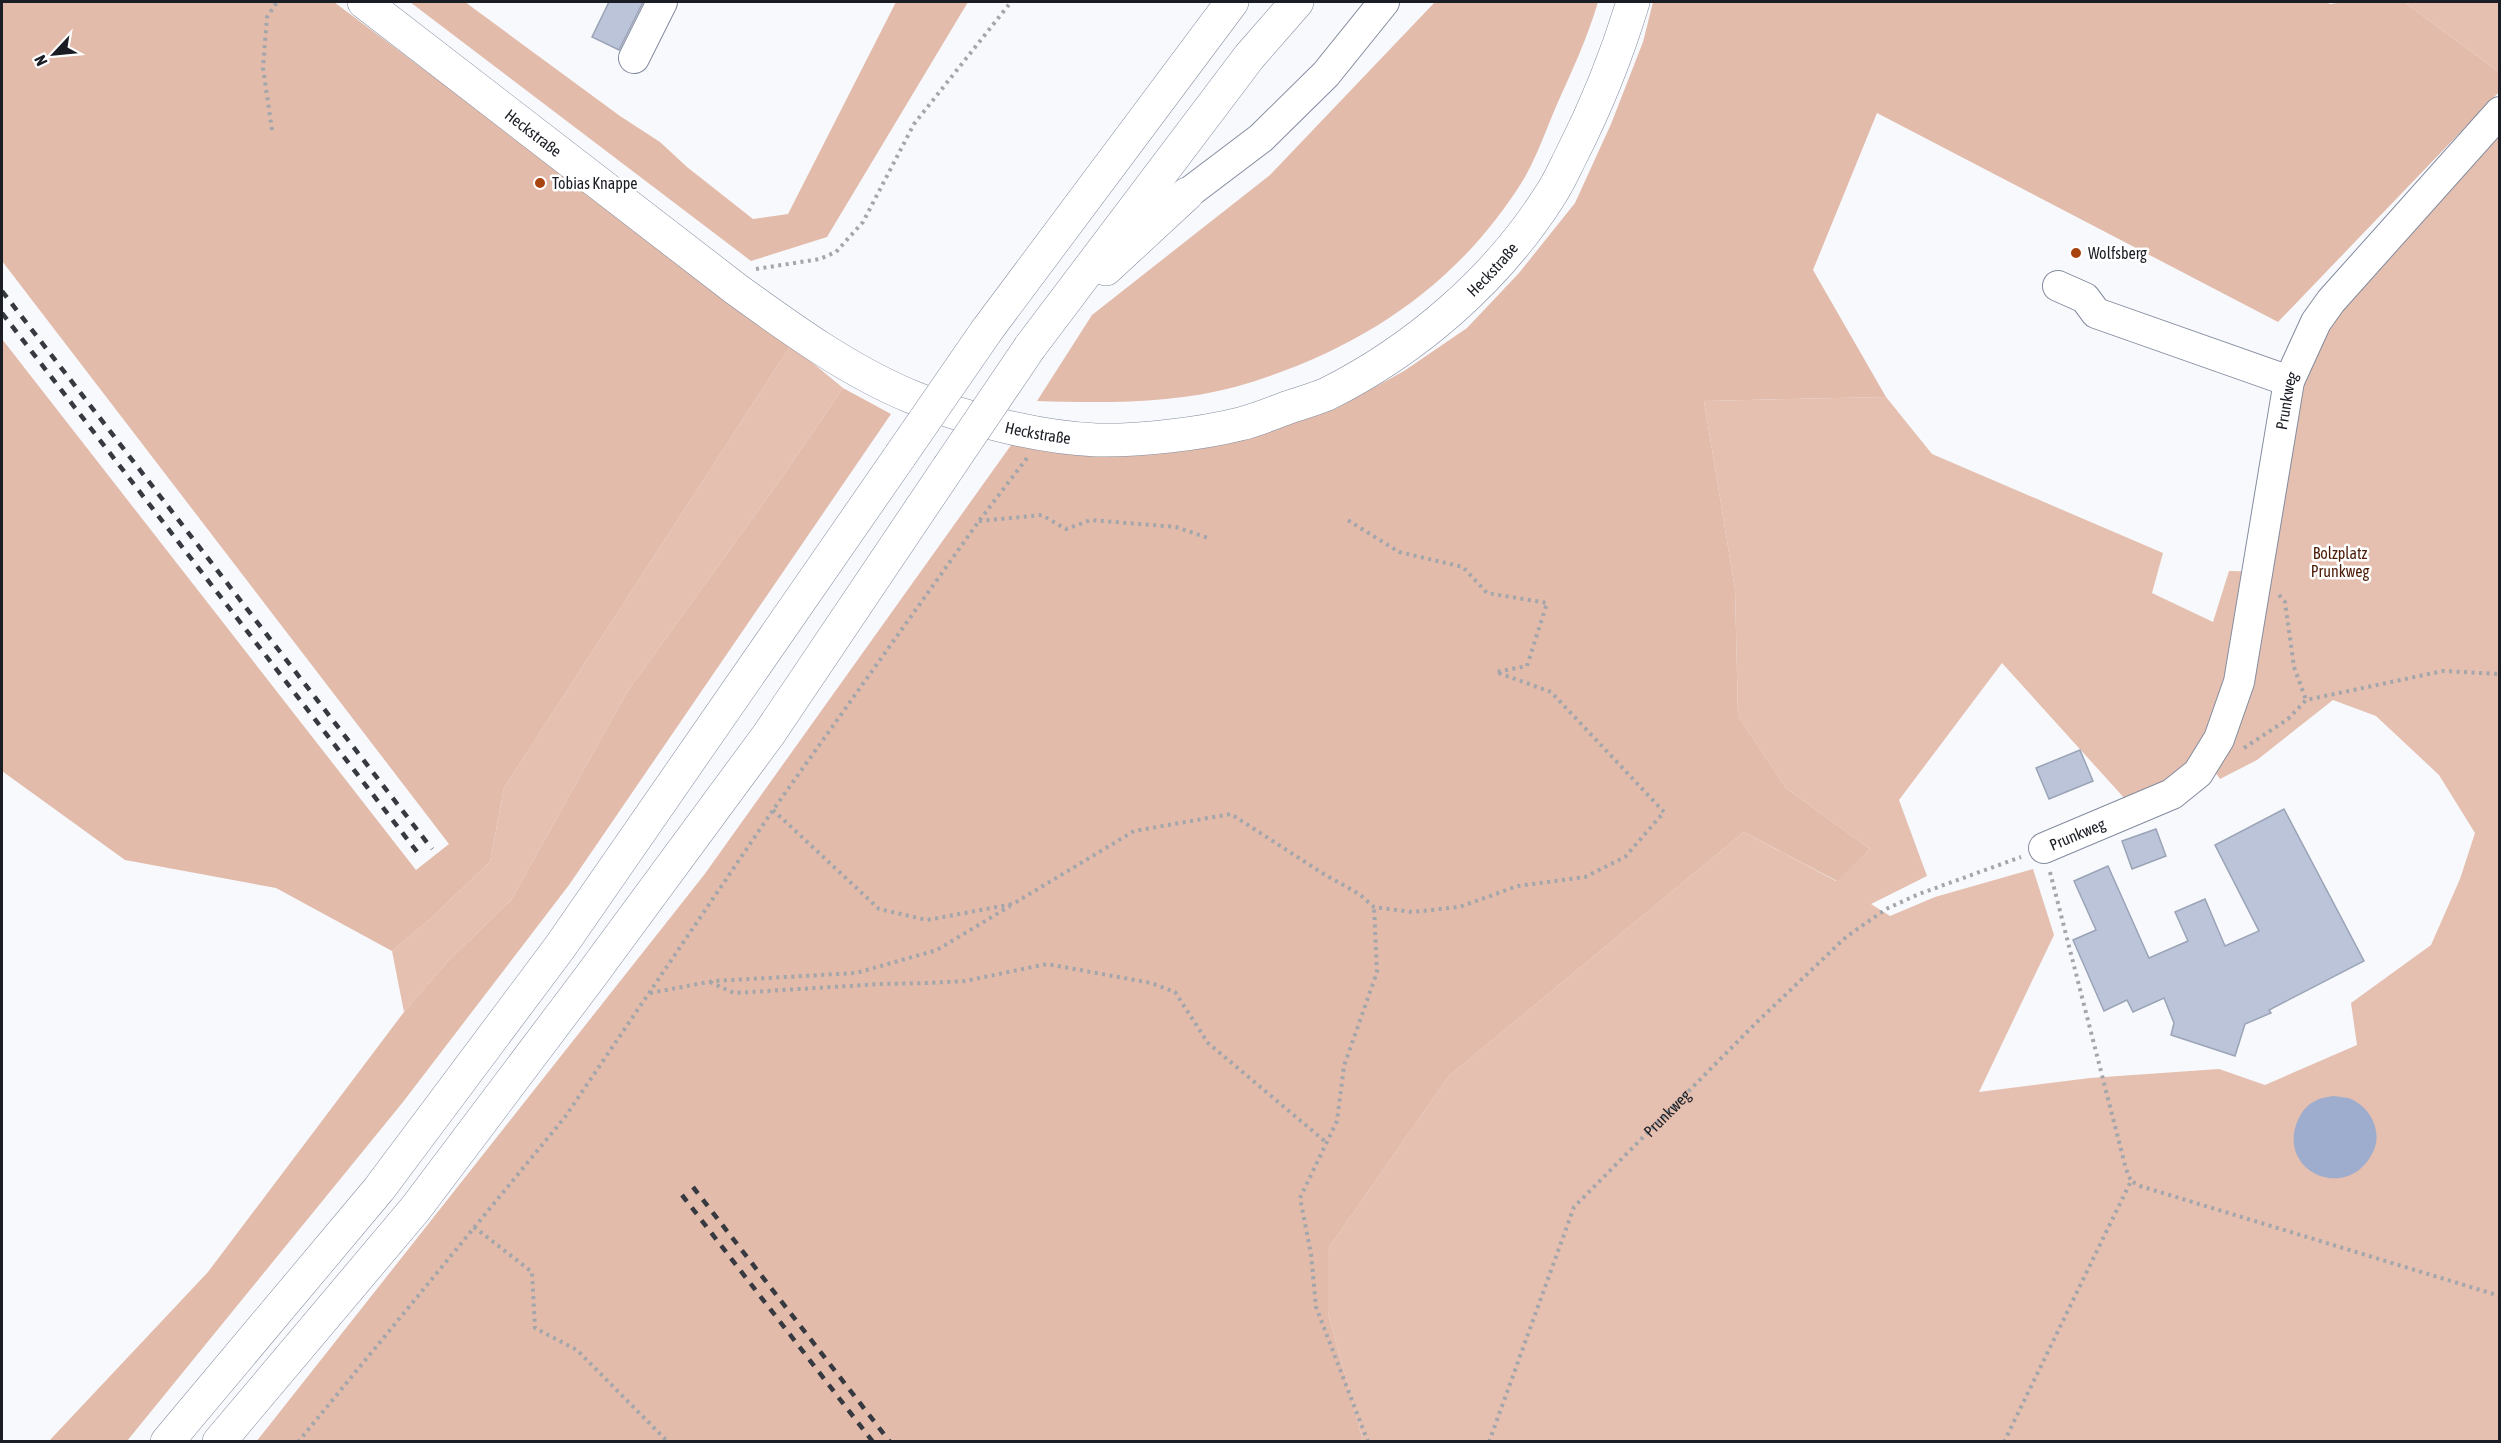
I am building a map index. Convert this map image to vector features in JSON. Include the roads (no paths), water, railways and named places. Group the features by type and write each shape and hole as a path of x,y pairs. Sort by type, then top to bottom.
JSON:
{"main road":[{"path":"167,1442 379,1189 560,947 987,330 1232,2"},
{"path":"219,1442 416,1208 590,977 769,734 1030,347 1249,57 1296,2"},
{"name":"Heckstraße","path":"369,3 736,289 784,324 857,370 912,397 966,416 1045,434 1098,440 1182,434 1241,424 1326,394 1387,358 1449,313 1500,263 1550,197 1589,120 1621,41 1633,2"},
{"path":"1057,311 1136,243 1187,194"}],"street":[{"path":"634,58 662,2"},
{"path":"1187,194 1261,138 1326,74 1384,2"},
{"name":"Prunkweg","path":"2044,848 2172,794 2198,773 2219,740 2239,682 2289,381 2316,322 2331,301 2499,112"},
{"path":"2058,286 2085,298 2096,313 2289,381"}],"water":[{"path":"2333,1096 2351,1099 2364,1108 2373,1121 2377,1137 2373,1152 2362,1167 2349,1176 2334,1178 2320,1176 2307,1168 2298,1157 2294,1142 2296,1125 2306,1108 2317,1100"}],"railway":[{"path":"2,291 432,849"},
{"path":"2,313 421,857"},
{"path":"693,1187 890,1442"},
{"path":"682,1195 873,1442"}],"place":[{"name":"Tobias Knappe","path":"540,183"},
{"name":"Wolfsberg","path":"2076,253"}],"park label":[{"name":"Bolzplatz Prunkweg","path":"2340,562"}]}
